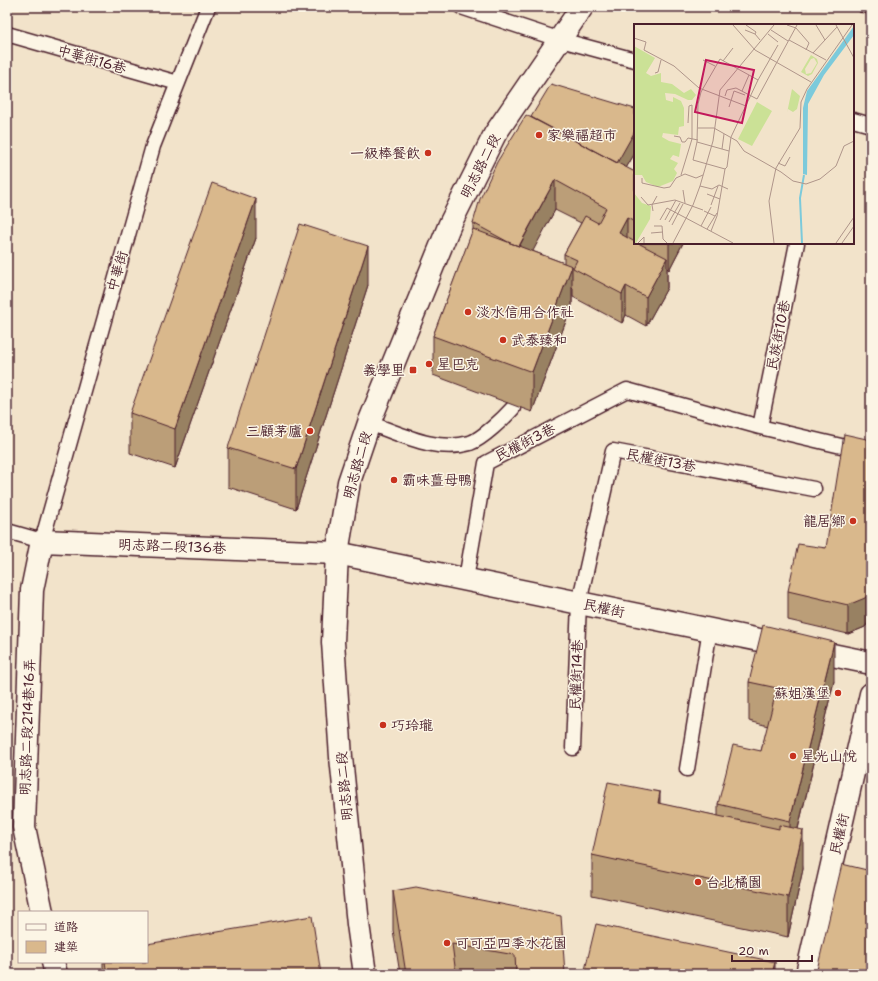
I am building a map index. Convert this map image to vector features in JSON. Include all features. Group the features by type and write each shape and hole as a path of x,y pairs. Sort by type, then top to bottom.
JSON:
{"street":[{"name":"明志路二段","path":"366,974 358,924 341,757 334,642 337,553 349,482 369,423 450,224 495,134 561,40 582,7"},
{"name":"明志路二段136巷","path":"42,541 337,553"},
{"name":"明志路二段214巷16弄","path":"42,541 32,590 24,827 42,911"},
{"name":"民權街","path":"337,553 871,663"},
{"name":"民權街","path":"807,974 871,694"},
{"path":"53,963 56,974"}],"lane":[{"name":"中華街","path":"42,541 153,146 208,7"},
{"path":"461,7 561,40 634,60"},
{"name":"中華街16巷","path":"7,34 178,83"},
{"path":"854,120 871,125"},
{"name":"民族街10巷","path":"760,427 797,244"},
{"name":"民權街3巷","path":"466,579 486,463 627,390 760,427"},
{"path":"369,423 438,446 471,443 500,421 513,408"},
{"path":"760,427 871,453"},
{"name":"民權街13巷","path":"579,603 613,451 814,489"},
{"name":"明志路二段136巷","path":"7,531 42,541"},
{"name":"民權街14巷","path":"574,748 579,603"},
{"path":"687,769 710,629"}],"building":[{"path":"551,84 634,109 634,133 617,163 531,117"},
{"path":"526,115 634,171 634,222 627,218 619,233 634,241 634,244 640,244 667,258 646,297 626,286 622,294 573,268 577,260 564,254 585,216 598,223 606,208 555,180 519,246 510,243 473,223 480,199 497,162"},
{"path":"212,183 256,199 175,429 130,413"},
{"path":"300,224 368,246 296,469 228,448"},
{"path":"473,229 572,266 532,372 433,336"},
{"name":"龍居鄉","path":"844,434 871,440 871,590 865,598 848,605 788,591 798,544 826,548"},
{"path":"763,625 834,642 790,821 718,804 733,745 761,751 777,688 749,682"},
{"path":"608,782 660,792 658,803 779,829 779,825 803,830 788,897 592,855"},
{"path":"842,864 871,871 871,974 816,974"},
{"path":"416,887 561,916 565,974 516,974 515,955 452,944 456,974 406,974 393,891"},
{"path":"312,916 321,974 107,974 105,963 148,963 148,944"},
{"path":"596,924 775,962 772,974 584,974"}],"place":[{"name":"家樂福超市","path":"539,135"},
{"name":"一級棒餐飲","path":"428,153"},
{"name":"淡水信用合作社","path":"468,312"},
{"name":"武泰臻和","path":"503,340"},
{"name":"星巴克","path":"429,364"},
{"name":"義學里","path":"413,370"},
{"name":"三顧茅廬","path":"310,431"},
{"name":"霸味薑母鴨","path":"394,480"},
{"name":"龍居鄉","path":"853,521"},
{"name":"蘇姐漢堡","path":"838,693"},
{"name":"巧玲瓏","path":"383,725"},
{"name":"星光山悅","path":"793,756"},
{"name":"台北橘園","path":"698,882"},
{"name":"可可亞四季水花園","path":"447,943"}]}
